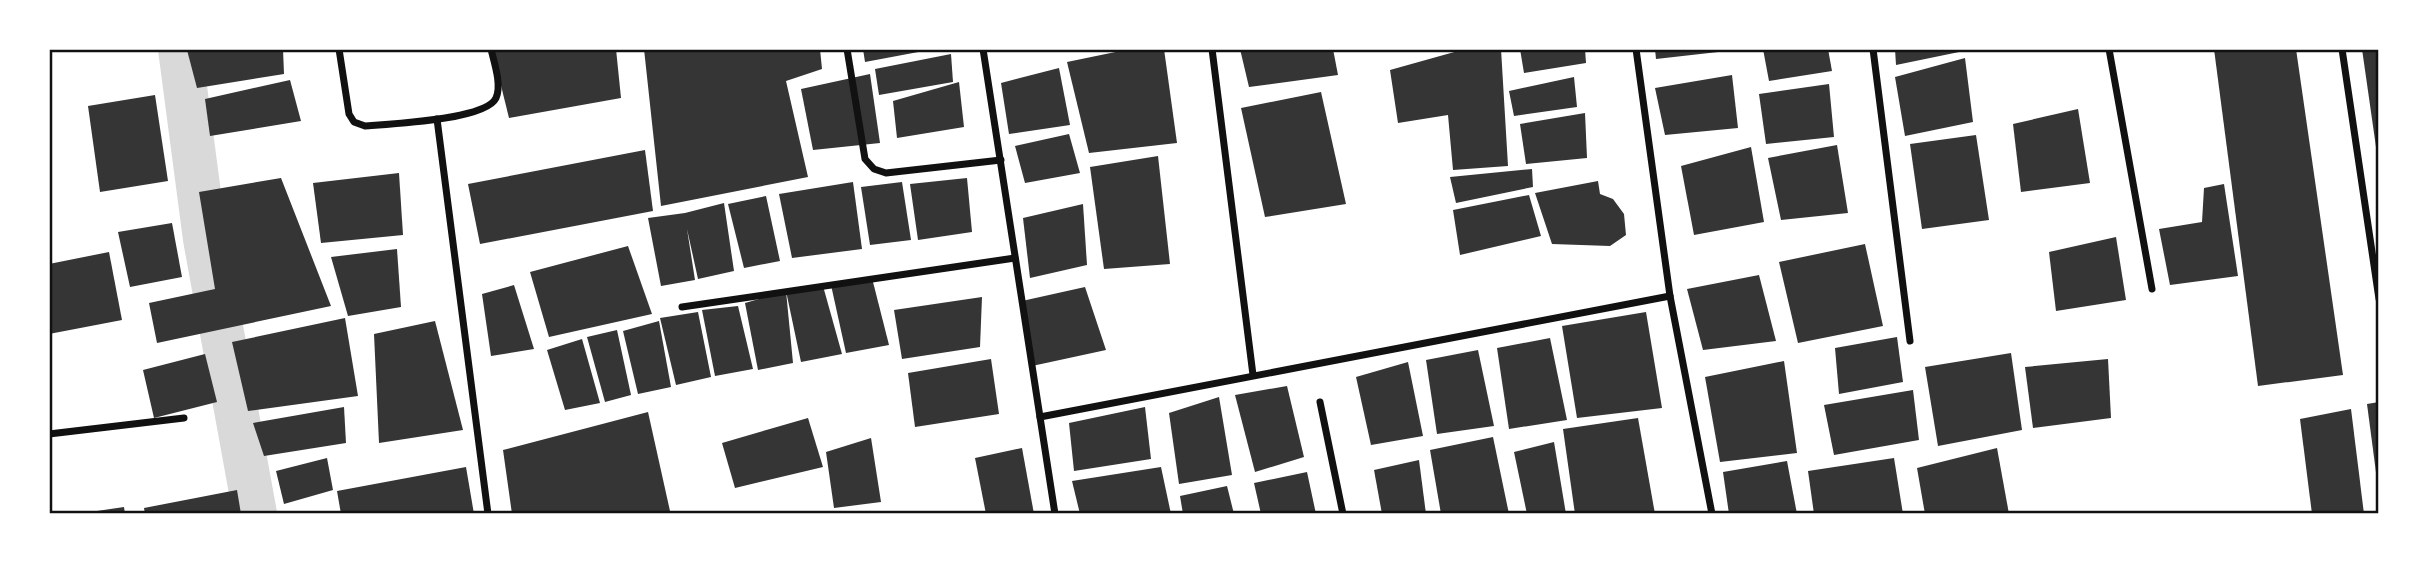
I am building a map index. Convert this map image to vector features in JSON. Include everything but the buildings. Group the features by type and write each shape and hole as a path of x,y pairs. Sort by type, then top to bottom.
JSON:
{"street":[{"path":"340,49 349,114 354,122 365,126 437,119 488,108 496,98 498,88 491,49"},
{"path":"847,49 866,159 874,169 886,173 1001,160"},
{"path":"983,49 1055,514"},
{"path":"1212,49 1253,375"},
{"path":"1636,49 1670,296 1712,514"},
{"path":"1873,49 1910,341"},
{"path":"2109,49 2152,289"},
{"path":"2342,49 2379,299"},
{"path":"437,119 488,514"},
{"path":"682,307 1015,258"},
{"path":"1040,417 1670,296"},
{"path":"1320,402 1343,514"},
{"path":"49,435 184,418"}],"waterway":[{"path":"180,49 205,239 255,514"}]}
